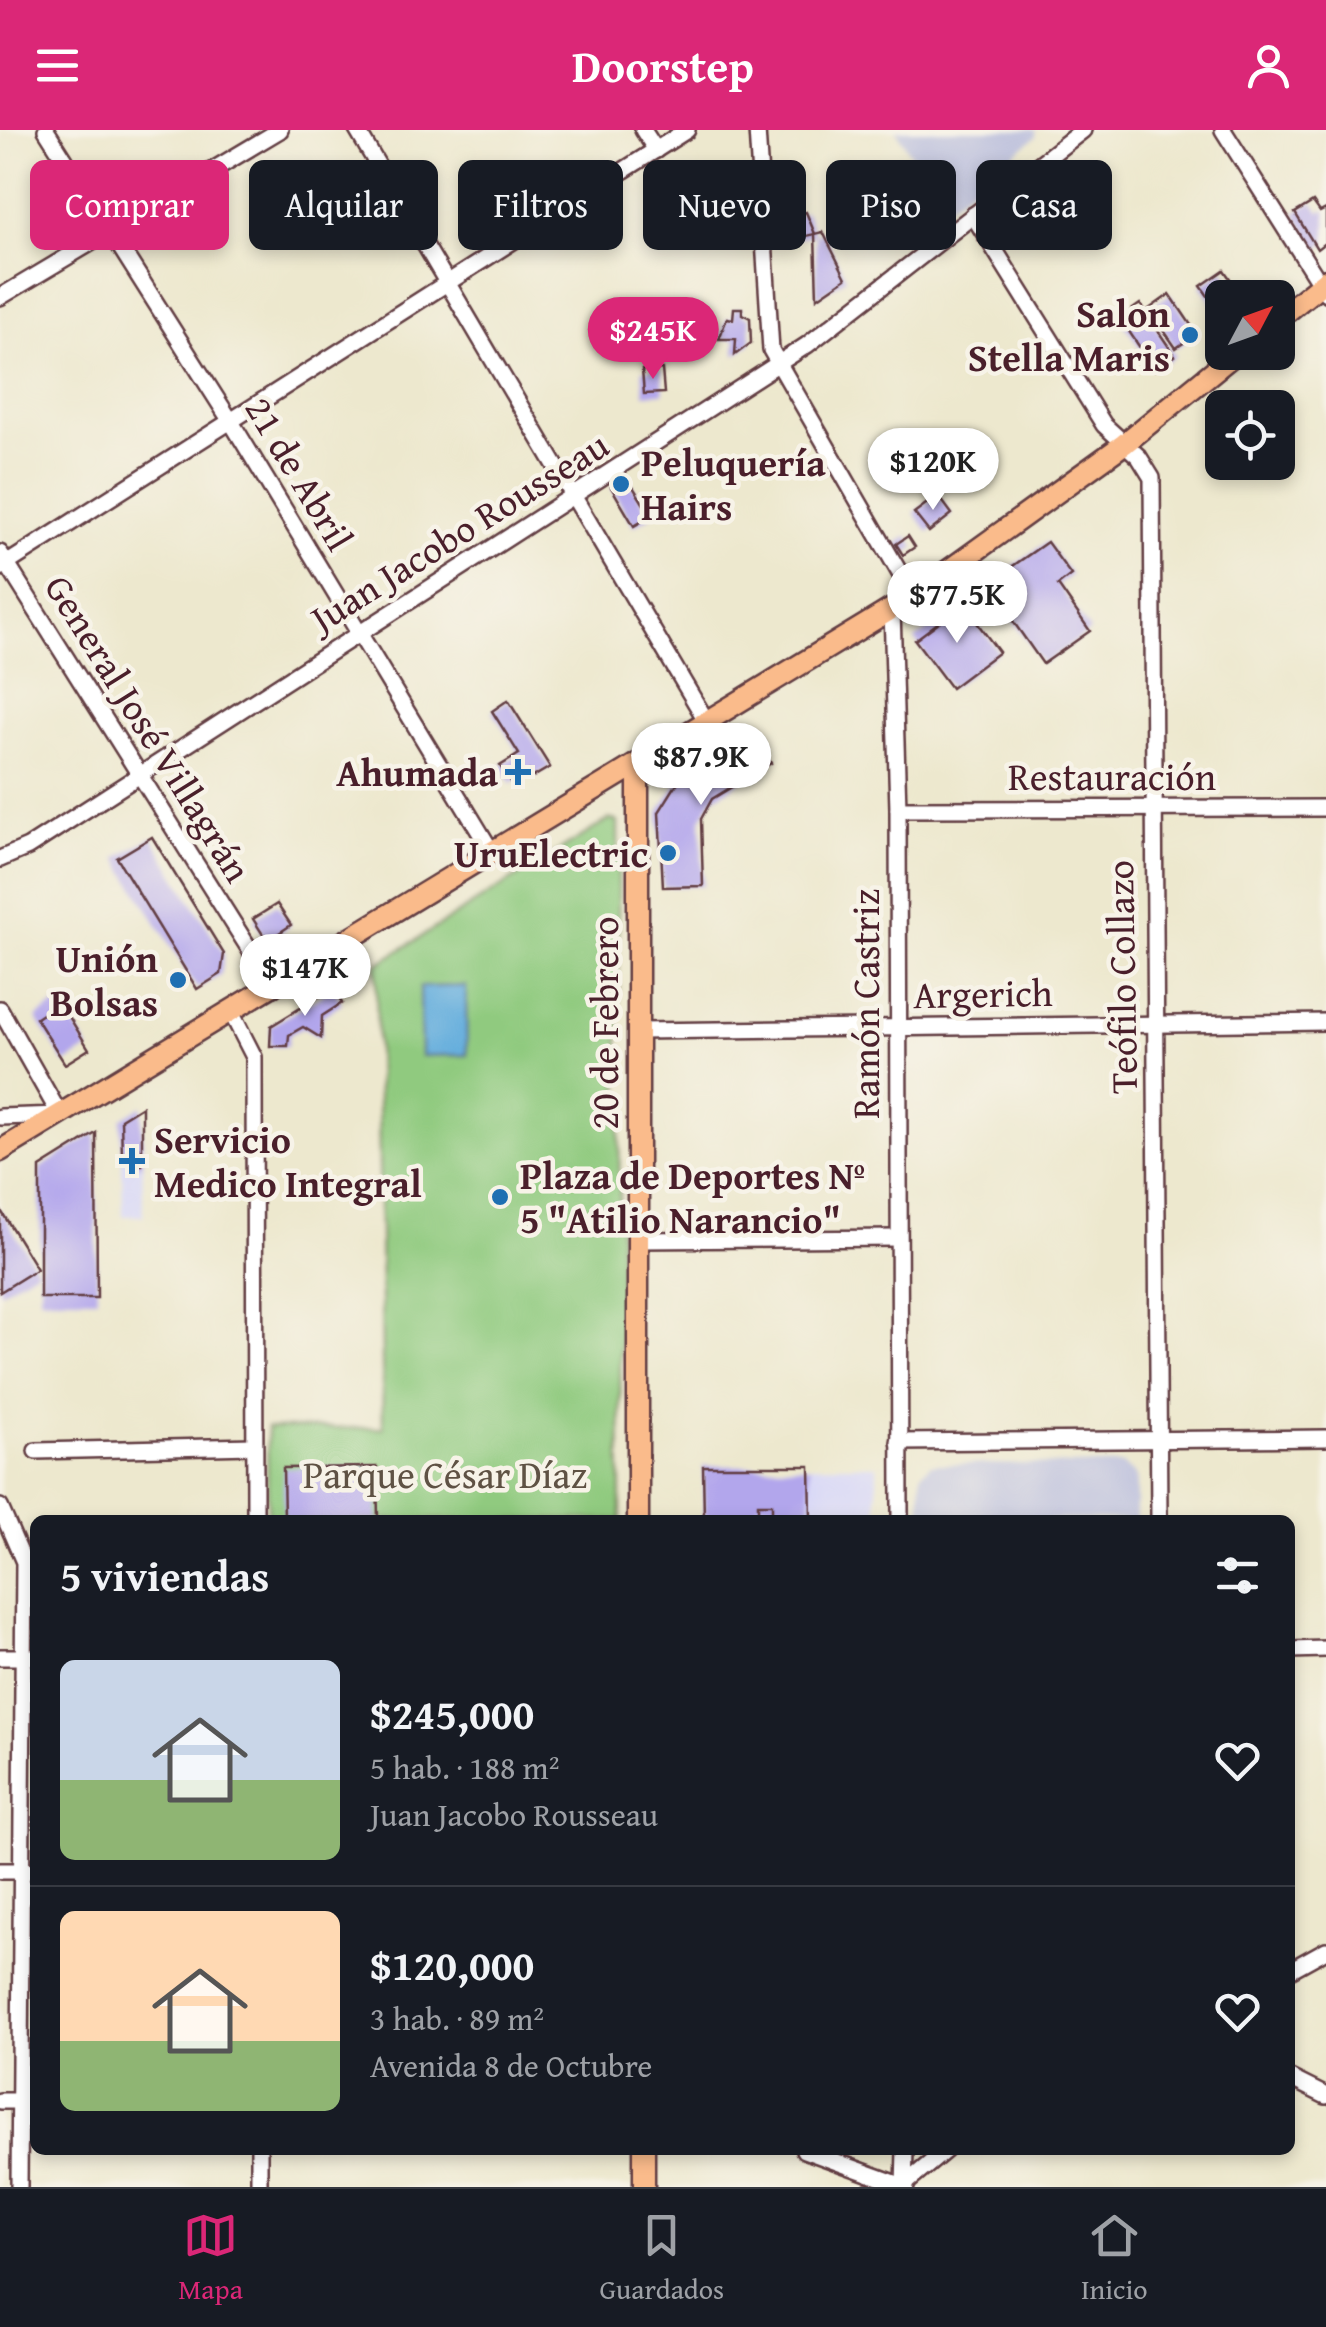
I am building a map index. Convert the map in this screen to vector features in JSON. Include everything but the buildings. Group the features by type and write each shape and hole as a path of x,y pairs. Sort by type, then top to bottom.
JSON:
{"main road":[{"path":"1295,307 1324,286"},
{"path":"0,1151 232,1014 913,596 1124,444 1215,370"},
{"name":"20 de Febrero","path":"638,766 638,1515"},
{"path":"644,2155 644,2187"}],"street":[{"name":"21 de Abril","path":"46,130 64,160"},
{"path":"229,160 280,130"},
{"path":"357,130 706,722"},
{"path":"643,130 656,150"},
{"path":"2,562 687,130"},
{"path":"757,130 771,350 913,596"},
{"name":"Juan Jacobo Rousseau","path":"0,858 28,847 778,365 1083,130"},
{"path":"1223,130 1324,286"},
{"name":"Teófilo Collazo","path":"973,215 1104,425 1148,468 1152,478 1151,809 1159,1515"},
{"path":"0,297 78,250"},
{"name":"21 de Abril","path":"120,250 230,420 493,854"},
{"name":"General José Villagrán","path":"2,562 141,773 274,988"},
{"name":"Ramón Castriz","path":"892,609 898,809 900,1515"},
{"name":"Restauración","path":"898,809 1326,808"},
{"path":"0,1009 60,1115 0,1117"},
{"path":"232,1014 254,1057 255,1515"},
{"name":"Argerich","path":"640,1030 1326,1022"},
{"path":"637,1240 898,1238"},
{"path":"899,1442 1158,1436 1326,1438"},
{"path":"36,1450 254,1446"},
{"path":"0,1507 24,1562 28,1657 28,2101 19,2187"},
{"path":"1295,1650 1326,1650"},
{"path":"0,1657 28,1657"},
{"path":"0,1871 30,1871"},
{"path":"1295,1967 1326,1950"},
{"path":"1295,2080 1326,2096"},
{"path":"0,2101 28,2101"},
{"path":"259,2155 259,2187"},
{"path":"818,2155 905,2186"},
{"path":"905,2155 905,2186"},
{"path":"905,2186 940,2155"}],"shaded area":[{"path":"896,130 1036,130 1036,137 1007,160 976,160 976,184 956,200 956,160 914,160"},
{"name":"Servicio Medico Integral","path":"142,1106 143,1216 123,1216 121,1119"},
{"path":"931,1464 1123,1465 1136,1477 1136,1515 921,1515 921,1473"},
{"path":"877,1465 877,1515 704,1515 703,1466"}],"green space":[{"name":"Plaza de Deportes Nº 5 \"Atilio Narancio\"","path":"610,819 618,822 621,1515 268,1515 267,1428 383,1428 376,965"}],"water":[{"path":"466,986 467,1055 421,1056 420,987"}],"place":[{"name":"Salon Stella Maris","path":"1190,335"},
{"name":"Peluquería Hairs","path":"621,484"},
{"name":"Ahumada","path":"518,772"},
{"name":"UruElectric","path":"668,853"},
{"name":"Unión Bolsas","path":"178,980"},
{"name":"Servicio Medico Integral","path":"132,1161"},
{"name":"Plaza de Deportes Nº 5 \"Atilio Narancio\"","path":"500,1197"}],"park label":[{"name":"Parque César Díaz","path":"445,1474"}]}
